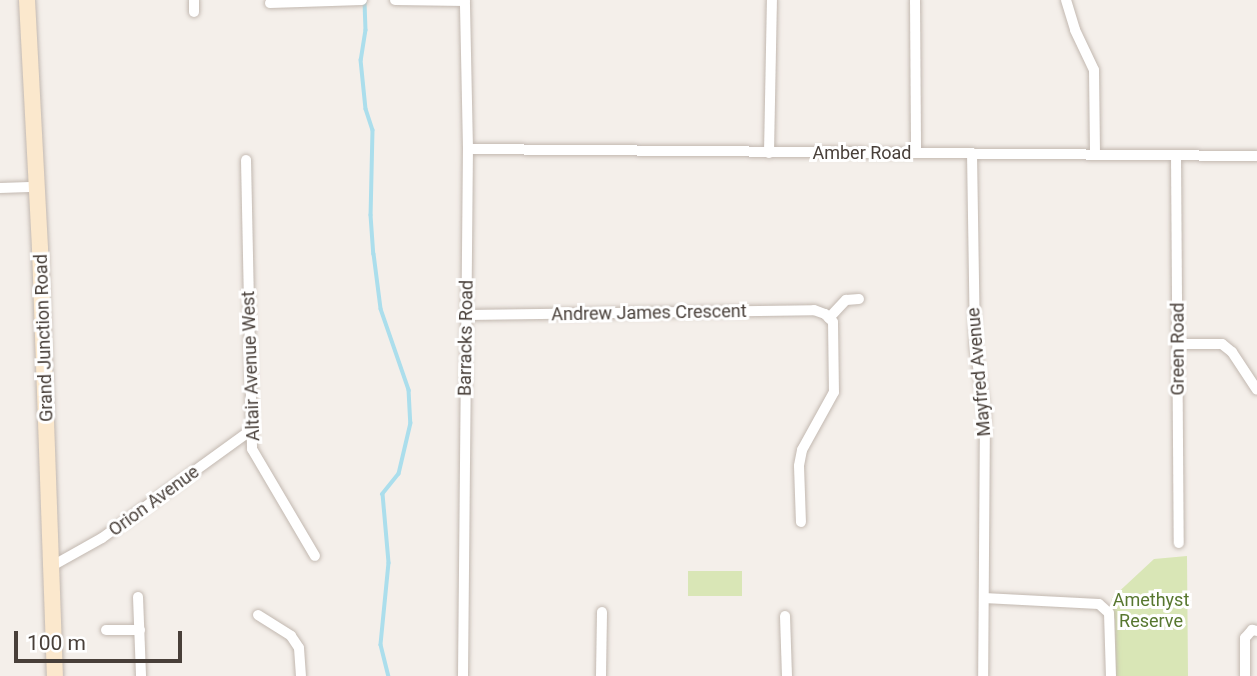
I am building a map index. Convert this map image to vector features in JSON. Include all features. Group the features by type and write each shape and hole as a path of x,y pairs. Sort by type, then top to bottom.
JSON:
{"main road":[{"name":"Grand Junction Road","path":"27,0 37,187 55,676"}],"street":[{"path":"270,3 362,0"},
{"path":"395,0 466,1"},
{"path":"769,153 772,0"},
{"path":"915,0 916,153"},
{"path":"1066,0 1075,30 1094,70 1095,154"},
{"name":"Barracks Road","path":"463,676 468,149 466,1"},
{"name":"Amber Road","path":"468,149 1257,156"},
{"name":"Mayfred Avenue","path":"972,153 974,333 985,412 984,676"},
{"name":"Green Road","path":"1176,155 1179,543"},
{"name":"Altair Avenue West","path":"246,160 252,449 314,556"},
{"path":"0,188 37,187"},
{"path":"802,522 799,466 802,450 834,392 833,323 829,318 846,300 859,299"},
{"name":"Andrew James Crescent","path":"467,315 814,310 829,318"},
{"path":"1179,344 1222,344 1232,352 1257,390"},
{"name":"Orion Avenue","path":"52,566 102,538 251,430"},
{"path":"138,597 141,676"},
{"path":"984,598 1100,604 1109,613 1111,676"},
{"path":"601,676 602,612"},
{"path":"258,615 291,636 299,648 301,676"},
{"path":"785,616 787,676"},
{"path":"106,630 140,630"},
{"path":"1244,676 1245,638 1252,630 1257,631"}],"green space":[{"name":"Amethyst Reserve","path":"1187,556 1188,676 1116,676 1115,619 1109,613 1112,598 1154,559"},
{"path":"688,571 742,571 742,596 688,596"}],"waterway":[{"path":"365,2 366,30 361,60 366,109 373,130 371,215 374,254 381,309 409,390 411,423 399,474 383,494 389,563 381,645 389,676"}]}
